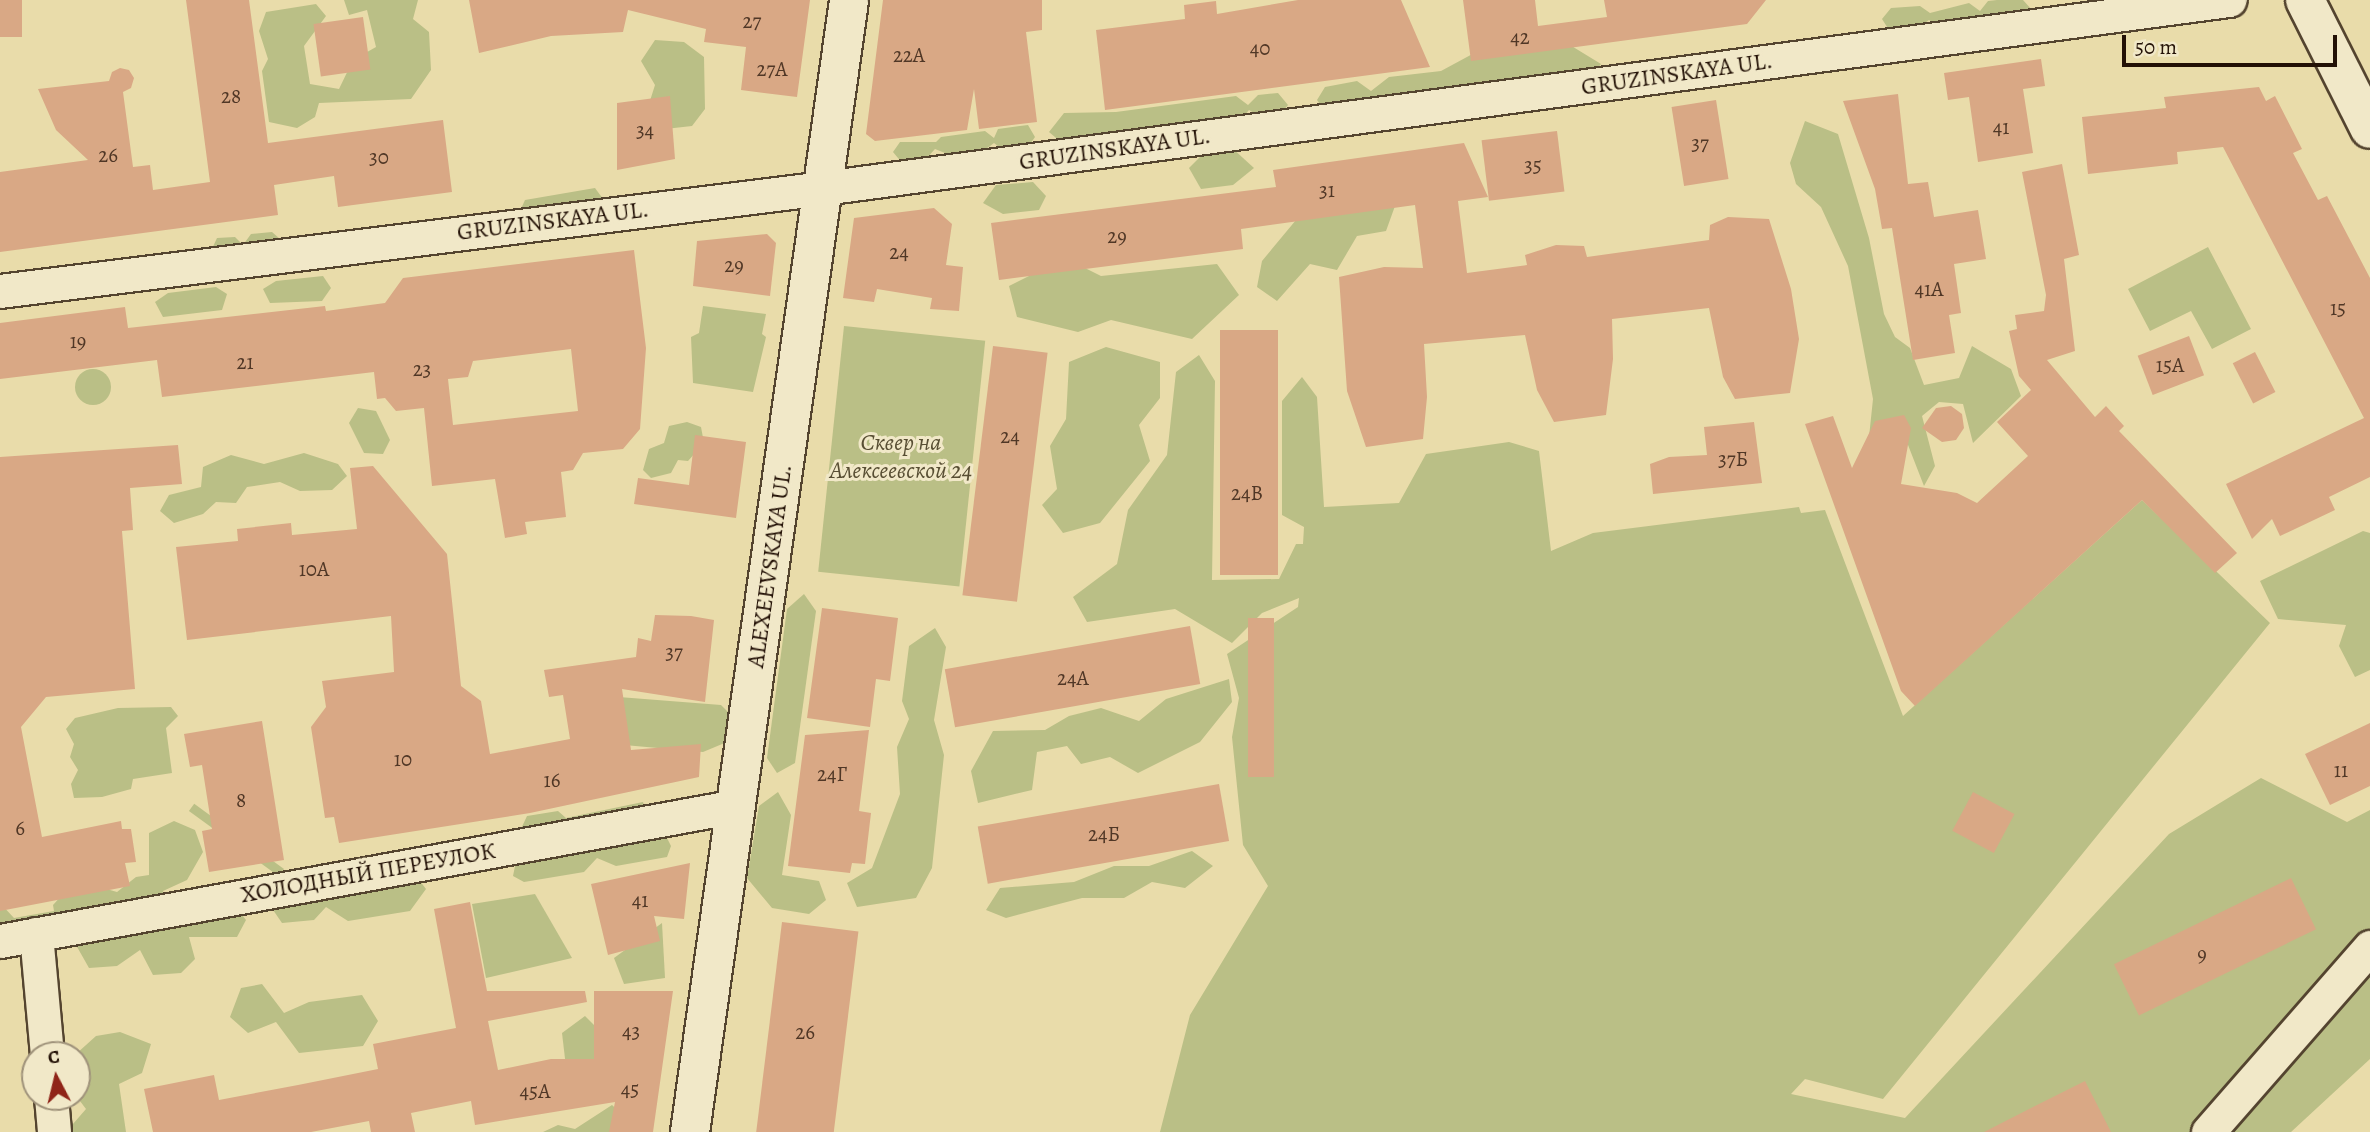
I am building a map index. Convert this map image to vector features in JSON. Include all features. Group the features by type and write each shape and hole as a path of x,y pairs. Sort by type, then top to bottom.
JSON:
{"street":[{"name":"ALEXEEVSKAYA UL.","path":"691,1132 849,0"},
{"name":"GRUZINSKAYA UL.","path":"0,291 823,188 2229,0"},
{"path":"2305,0 2370,129"},
{"name":"ХОЛОДНЫЙ ПЕРЕУЛОК","path":"0,941 736,806"},
{"path":"36,934 46,1041"},
{"path":"2208,1132 2370,947"},
{"path":"52,1111 54,1132"}],"green space":[{"path":"344,0 418,0 413,19 429,32 431,70 411,99 319,103 315,117 297,128 269,122 262,71 268,59 259,31 266,12 316,4 326,16 304,46 310,84 339,89 353,60 376,47 367,10 349,15"},
{"path":"2023,0 2032,10 1947,31 1929,20 1915,30 1891,33 1882,19 1891,8 1920,6 1930,13 1969,3 1980,11 1988,1"},
{"path":"655,40 684,42 704,57 705,109 692,126 665,129 648,107 655,85 641,61"},
{"path":"1565,42 1601,64 1589,80 1329,117 1317,100 1325,87 1357,81 1371,91 1389,77 1441,71 1491,44"},
{"path":"1278,93 1288,105 1279,116 1265,119 1249,110 1234,128 1062,143 1049,132 1064,113 1116,112 1236,96 1248,105 1258,95"},
{"path":"1805,121 1838,134 1869,238 1884,314 1895,337 1910,348 1924,385 1959,378 1972,346 2011,369 2021,396 1973,443 1963,404 1939,402 1922,416 1935,466 1924,486 1901,427 1869,437 1873,399 1848,266 1821,207 1796,184 1790,163"},
{"path":"1028,125 1035,137 1028,147 1004,151 994,143 982,152 950,155 935,149 923,162 903,164 893,152 900,142 936,142 941,137 985,131 994,138 998,129"},
{"path":"1231,147 1254,168 1233,185 1201,189 1189,168 1207,150"},
{"path":"1033,182 1046,196 1039,210 1003,214 983,203 996,185"},
{"path":"595,188 606,203 520,211 525,200"},
{"path":"1311,202 1395,206 1386,231 1357,236 1337,270 1310,264 1277,301 1257,287 1262,261"},
{"path":"272,232 280,239 211,251 217,238 235,237 243,245 251,234"},
{"path":"2208,247 2251,329 2212,349 2191,311 2150,331 2128,289"},
{"path":"1065,258 1101,276 1217,264 1239,295 1192,339 1111,320 1078,332 1017,317 1009,286"},
{"path":"323,276 331,288 322,301 270,303 263,289 276,281"},
{"path":"216,287 227,294 222,310 163,317 155,302 168,293"},
{"path":"703,306 766,314 762,334 766,337 753,392 693,383 691,337 699,333"},
{"name":"Сквер на Алексеевской 24","path":"844,326 985,341 959,586 818,572"},
{"path":"1106,347 1160,362 1160,398 1139,425 1150,461 1100,523 1063,533 1042,505 1057,489 1050,446 1066,419 1069,362"},
{"path":"1199,355 1215,381 1212,580 1279,579 1296,544 1303,544 1304,527 1282,515 1282,401 1302,377 1317,397 1324,507 1399,503 1426,454 1509,442 1539,451 1551,551 1593,533 1799,507 1801,513 1825,510 1903,716 2142,500 2270,623 1883,1099 1805,1079 1791,1094 1905,1118 2169,834 2261,778 2347,822 2370,810 2370,1059 2291,1132 1160,1132 1190,1015 1268,886 1243,845 1232,737 1239,698 1227,654 1298,607 1299,598 1262,613 1232,643 1175,609 1087,622 1073,597 1117,564 1128,510 1167,455 1176,372"},
{"path":"93,369 106,374 111,387 106,400 93,405 80,400 75,387 80,374"},
{"path":"358,408 376,411 390,440 383,454 364,453 349,423"},
{"path":"687,422 701,427 704,443 688,461 678,460 671,473 651,478 643,470 649,449 664,443 669,426"},
{"path":"304,453 338,464 347,476 332,490 300,491 280,482 247,487 236,503 216,502 203,514 174,523 160,511 169,495 201,487 203,467 231,455 264,464"},
{"path":"2363,531 2370,533 2370,670 2355,677 2339,646 2346,625 2278,619 2260,581"},
{"path":"804,594 816,611 795,763 777,773 767,758 787,609"},
{"path":"935,628 946,647 934,720 944,755 932,868 916,898 857,907 847,883 872,868 900,794 897,747 909,719 902,701 909,646"},
{"path":"1229,679 1232,702 1200,742 1138,773 1110,757 1081,764 1067,746 1037,752 1032,790 978,803 971,771 993,731 1045,730 1069,716 1101,708 1139,721 1166,699"},
{"path":"606,696 721,705 732,716 727,742 703,752 624,745"},
{"path":"171,707 178,716 166,728 172,773 133,779 131,789 102,797 74,798 71,784 78,770 70,757 74,744 66,729 75,718 118,708"},
{"path":"778,792 791,815 782,875 819,881 826,900 809,914 772,908 747,878 759,806"},
{"path":"643,802 645,809 520,831 527,816 558,811 566,818"},
{"path":"194,804 284,869 279,876 189,811"},
{"path":"174,821 195,830 203,852 187,880 163,891 163,903 0,944 0,903 14,918 54,911 53,905 64,893 96,886 117,892 136,877 149,875 149,833"},
{"path":"663,830 671,846 667,857 616,866 597,858 584,872 524,882 513,876 516,861 580,845 593,851 612,841"},
{"path":"1192,851 1213,866 1185,888 1152,882 1124,898 1082,898 1006,918 986,910 1000,888 1074,882 1114,866 1149,866"},
{"path":"413,872 426,889 410,911 348,921 326,907 314,920 282,923 271,907"},
{"path":"535,894 572,958 486,978 472,904"},
{"path":"234,905 246,920 237,937 189,937 195,959 181,973 153,975 140,950 117,966 89,968 76,945 88,932"},
{"path":"662,923 665,978 624,984 614,958"},
{"path":"262,984 284,1013 309,1002 362,995 378,1021 363,1046 299,1053 276,1022 248,1033 230,1017 241,988"},
{"path":"585,1016 599,1030 600,1064 566,1067 562,1033"},
{"path":"120,1032 151,1044 142,1073 119,1084 126,1132 66,1132 84,1111 91,1111 90,1041 96,1036"},
{"path":"612,1105 625,1117 614,1132 543,1132 558,1125 575,1129"}],"building":[{"path":"0,0 22,0 22,37 0,37"},
{"path":"186,0 249,0 268,143 443,120 452,192 338,207 334,176 274,185 278,215 0,252 0,172 88,160 56,130 38,89 109,81 112,72 120,68 129,70 134,78 131,88 123,92 133,167 150,165 153,190 210,182"},
{"path":"469,0 810,0 797,97 741,90 746,47 704,42 706,29 628,10 623,32 551,36 479,53"},
{"path":"883,0 1042,0 1042,30 1026,32 1037,122 979,129 974,89 967,130 875,141 866,134"},
{"path":"1298,0 1401,0 1430,67 1105,110 1096,30 1185,19 1184,5 1216,1 1217,14"},
{"path":"1463,0 1535,0 1538,26 1607,17 1604,0 1766,0 1747,24 1471,61"},
{"path":"363,17 370,69 321,76 313,24"},
{"path":"2041,59 2045,86 2023,89 2033,153 1978,162 1969,97 1948,100 1944,73"},
{"path":"2259,87 2266,101 2275,96 2302,149 2293,153 2318,200 2327,196 2370,278 2370,477 2329,497 2335,510 2280,536 2272,519 2252,539 2226,484 2364,418 2223,147 2177,152 2178,164 2088,174 2082,117 2166,108 2164,97"},
{"path":"1898,94 1908,184 1928,182 1934,217 1978,210 1986,259 1954,264 1961,313 1949,315 1955,353 1913,360 1892,228 1882,229 1875,189 1843,101"},
{"path":"670,96 675,159 617,170 617,103"},
{"path":"1716,100 1729,179 1684,186 1672,107"},
{"path":"1557,131 1564,192 1489,201 1482,140"},
{"path":"1464,143 1488,197 1458,201 1467,273 1527,265 1525,255 1556,245 1584,246 1587,257 1709,240 1710,225 1728,217 1769,219 1791,289 1799,339 1790,393 1735,399 1723,377 1709,308 1612,319 1613,359 1606,415 1554,422 1537,390 1525,335 1424,344 1427,397 1423,439 1366,447 1347,391 1339,277 1384,267 1423,268 1415,205 1241,229 1243,249 999,280 991,223 1276,187 1273,170"},
{"path":"2062,164 2079,255 2064,259 2075,351 2047,360 2095,417 2106,406 2124,426 2119,431 2237,553 2215,573 2142,500 1915,706 1901,691 1805,424 1833,416 1852,468 1875,421 1904,415 1911,428 1901,484 1957,493 1977,503 2028,456 1997,422 2031,390 2019,376 2009,331 2017,329 2015,315 2044,311 2046,295 2022,172"},
{"path":"934,208 952,224 946,265 963,267 959,311 930,309 932,298 877,289 874,302 843,298 854,218"},
{"path":"767,234 776,243 770,296 693,286 697,241"},
{"path":"634,250 646,348 640,429 623,449 583,453 573,470 561,472 566,517 525,522 527,534 505,538 495,479 432,486 424,408 396,411 385,398 377,399 374,372 162,397 157,360 0,379 0,323 125,307 128,328 325,306 326,311 385,303 403,278","holes":["571,349 578,411 453,425 448,379 468,377 473,361"]},
{"path":"1220,330 1278,330 1278,575 1220,575"},
{"path":"2189,336 2204,375 2153,395 2138,356"},
{"path":"993,346 1048,353 1017,602 962,595"},
{"path":"2255,352 2275,392 2253,403 2233,363"},
{"path":"1951,406 1962,414 1964,428 1956,440 1942,442 1922,428 1936,408"},
{"path":"1754,422 1762,483 1653,494 1650,464 1669,457 1707,455 1704,427"},
{"path":"695,435 746,442 736,518 634,504 638,478 689,485"},
{"path":"178,445 182,484 130,488 133,530 122,531 135,689 46,697 21,727 42,837 121,821 122,829 131,829 136,862 125,863 130,886 0,911 0,457"},
{"path":"373,466 447,554 461,686 481,701 490,754 570,739 563,695 549,697 544,670 636,657 638,638 651,641 655,615 691,616 714,620 705,702 622,689 631,750 701,744 699,777 530,813 339,843 334,817 325,818 311,727 326,707 322,681 394,672 391,616 187,640 176,547 238,541 237,529 291,523 292,535 357,529 350,468"},
{"path":"822,608 898,618 890,681 876,679 870,727 807,718"},
{"path":"1248,618 1274,618 1274,777 1248,777"},
{"path":"1190,626 1200,684 955,727 945,669"},
{"path":"262,721 284,860 209,872 202,831 212,829 202,765 190,767 184,734"},
{"path":"2370,723 2370,786 2330,805 2305,754"},
{"path":"869,730 859,811 871,813 865,864 852,863 850,873 788,866 805,735"},
{"path":"1219,784 1229,841 988,884 978,827"},
{"path":"1973,792 2014,814 1994,853 1952,831"},
{"path":"690,863 684,919 654,916 660,941 608,955 591,884"},
{"path":"2291,878 2316,929 2139,1016 2114,964"},
{"path":"470,902 487,991 585,991 587,1002 488,1021 498,1070 551,1059 594,1059 594,991 673,991 653,1132 609,1132 615,1102 475,1125 471,1101 411,1113 415,1132 371,1132 369,1121 311,1132 153,1132 144,1089 214,1075 219,1100 298,1085 378,1069 373,1044 456,1028 434,909"},
{"path":"782,922 858,931 834,1132 756,1132"},
{"path":"2085,1081 2111,1132 1984,1132 2041,1103"}]}
